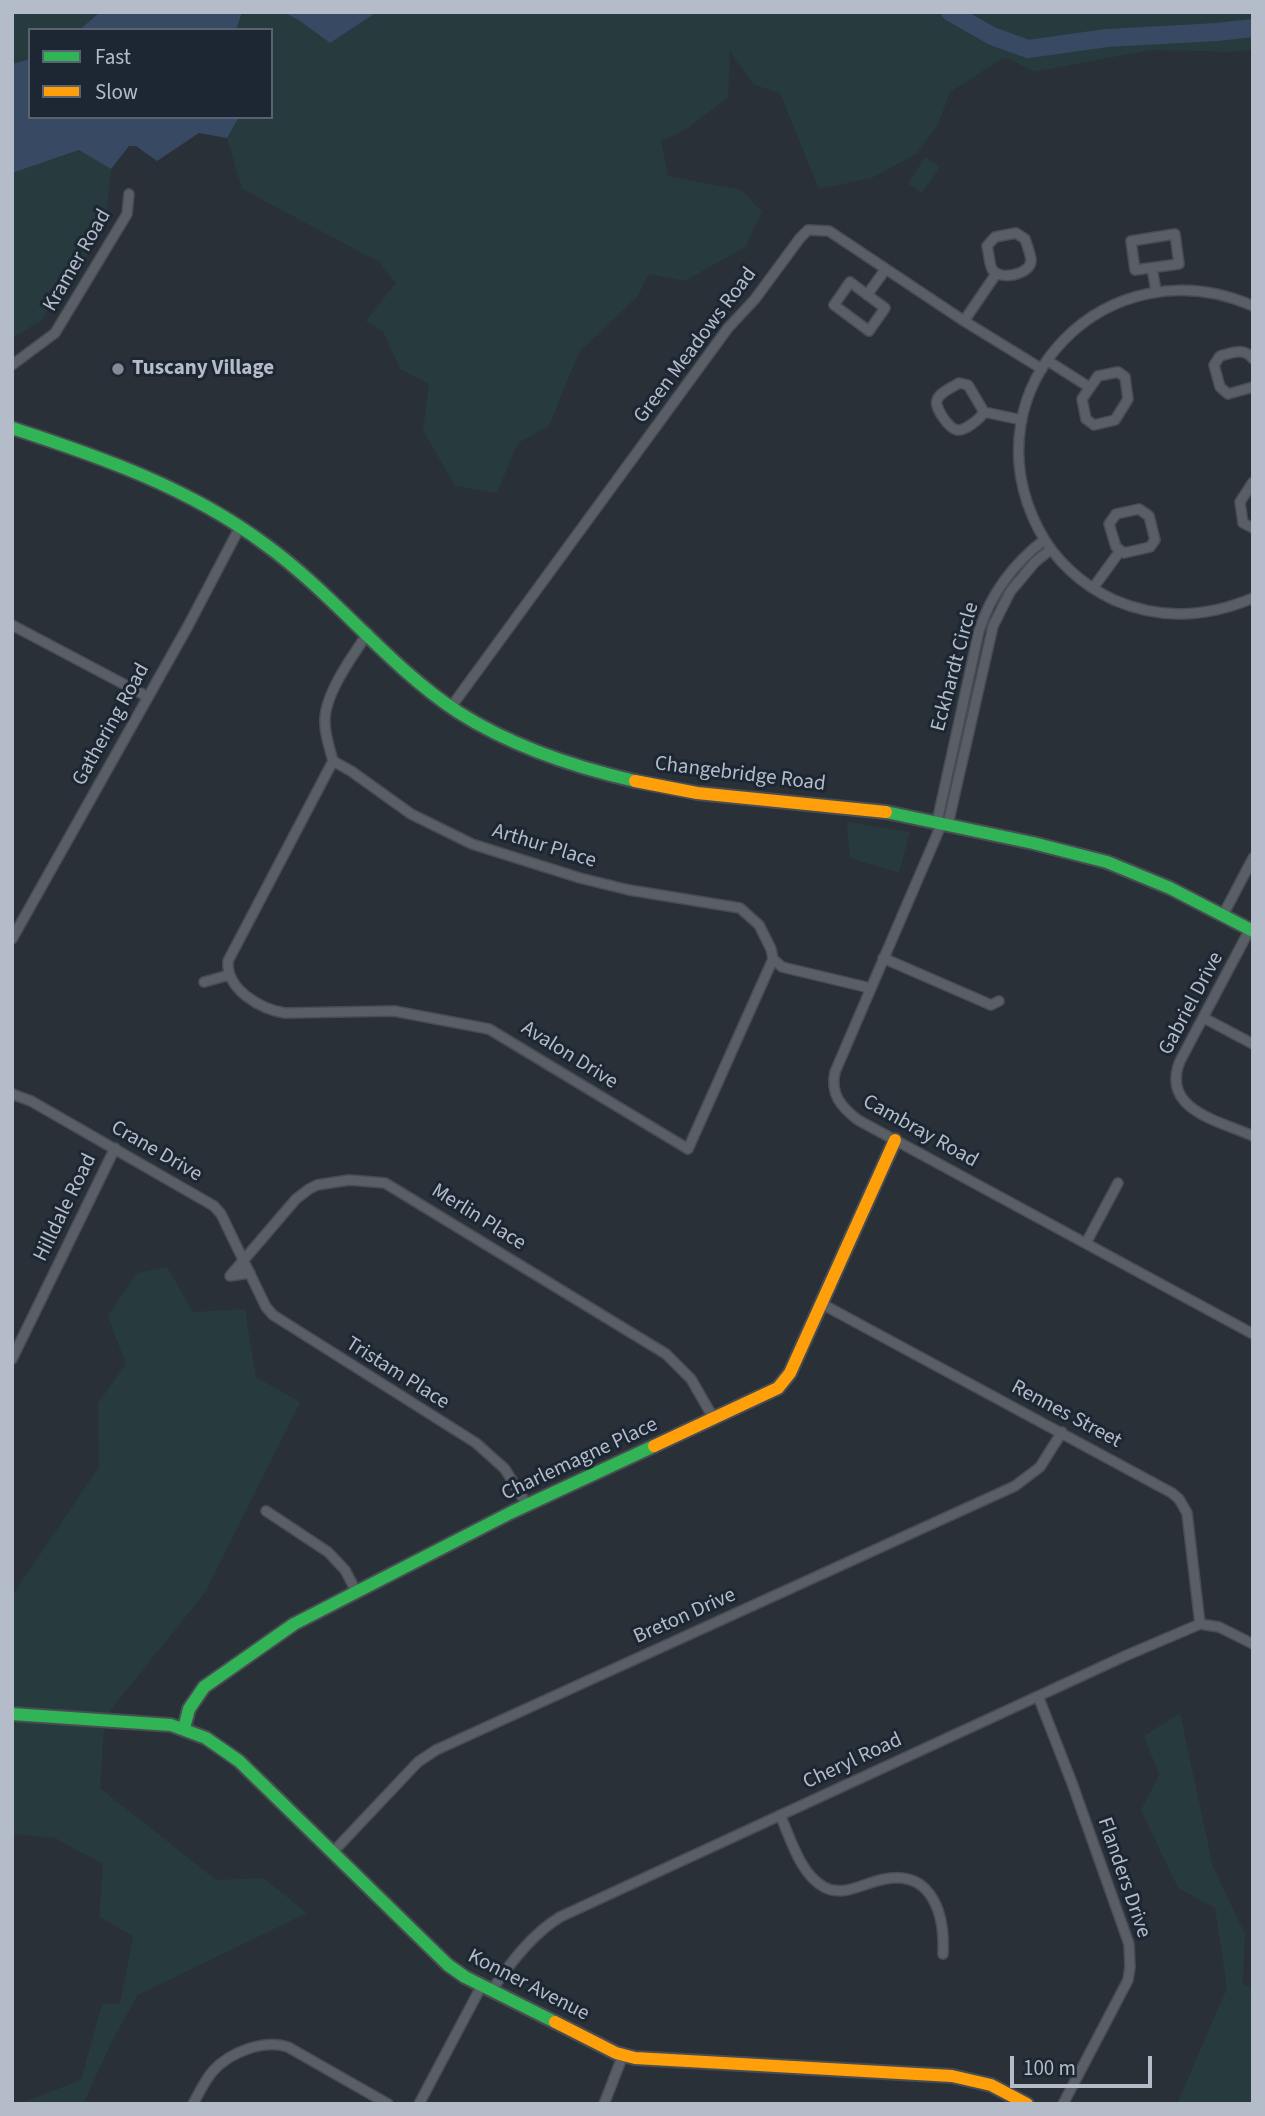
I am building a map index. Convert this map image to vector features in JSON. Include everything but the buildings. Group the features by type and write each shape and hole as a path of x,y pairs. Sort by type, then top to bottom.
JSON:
{"street":[{"name":"Kramer Road","path":"12,365 45,342 63,322 127,214 129,194"},
{"name":"Green Meadows Road","path":"451,707 728,328 755,299 808,230 829,231 964,321 1089,387"},
{"path":"1016,233 1021,235 1025,239 1031,261 1029,266 1025,271 1004,276 996,274 992,269 987,246 990,241 995,237 1016,233"},
{"path":"1175,234 1179,264 1152,268 1135,270 1131,241 1175,234"},
{"path":"1152,268 1156,291"},
{"path":"867,295 885,270"},
{"path":"964,321 996,274"},
{"path":"850,282 867,295 885,308 869,331 834,305 850,282"},
{"path":"1253,306 1221,294 1196,290 1156,291 1102,309 1071,332 1045,365 1033,386 1022,420 1019,461 1032,517 1044,540 1079,578 1093,588 1133,607 1180,615 1216,611 1253,598"},
{"path":"1251,353 1241,351 1220,356 1214,365 1220,387 1228,394 1253,387"},
{"path":"1118,372 1125,377 1128,399 1115,419 1094,425 1086,419 1082,399 1089,387 1098,376 1118,372"},
{"path":"984,412 962,430 956,430 951,428 937,406 937,400 940,395 960,383 965,383 984,412 1022,420"},
{"name":"Changebridge Road","path":"12,428 85,451 145,474 240,527 298,569 423,687 483,728 521,746 656,785 734,797 875,810 1068,851 1139,874 1251,930"},
{"path":"1253,482 1240,502 1243,523 1253,528"},
{"path":"1139,509 1149,516 1155,540 1150,547 1124,554 1120,551 1116,547 1110,524 1116,514 1139,509"},
{"name":"Gathering Road","path":"12,939 240,527"},
{"name":"Eckhardt Circle","path":"943,823 976,644 986,611 1005,577 1044,540"},
{"name":"Eckhardt Circle","path":"943,823 993,626 1016,584 1035,562 1051,549"},
{"path":"1093,588 1120,551"},
{"path":"12,625 148,697"},
{"path":"204,982 229,975 229,955 333,761 325,723 327,704 352,656 368,633"},
{"name":"Arthur Place","path":"333,761 411,814 472,844 580,878 629,890 740,908 759,925 771,949 772,959"},
{"name":"Cambray Road","path":"943,823 835,1072 833,1084 836,1097 848,1112 895,1140 1253,1334"},
{"path":"1223,915 1253,858"},
{"name":"Gabriel Drive","path":"1251,930 1176,1072 1177,1091 1194,1110 1253,1136"},
{"path":"883,958 990,1005 999,1001"},
{"path":"772,959 782,967 795,971 870,988"},
{"name":"Avalon Drive","path":"229,975 235,985 272,1011 394,1011 493,1030 688,1149 772,959"},
{"path":"1204,1018 1253,1044"},
{"name":"Crane Drive","path":"12,1094 31,1101 214,1206 221,1214 250,1273"},
{"name":"Charlemagne Place","path":"184,1728 189,1709 204,1687 294,1624 527,1505 773,1392 787,1379 895,1140"},
{"name":"Hilldale Road","path":"12,1359 115,1148"},
{"name":"Merlin Place","path":"244,1260 296,1199 309,1189 317,1185 349,1180 385,1183 666,1354 691,1379 713,1419"},
{"path":"1086,1242 1118,1183"},
{"path":"244,1260 230,1276 250,1273"},
{"name":"Tristam Place","path":"250,1273 266,1307 273,1315 489,1453 505,1469 527,1505"},
{"name":"Rennes Street","path":"822,1304 1163,1487 1179,1499 1187,1513 1200,1624"},
{"name":"Breton Drive","path":"332,1853 418,1762 436,1750 1015,1486 1040,1467 1062,1433"},
{"path":"266,1511 328,1552 345,1570 356,1591"},
{"path":"1200,1624 1219,1627 1253,1644"},
{"name":"Cheryl Road","path":"419,2104 487,1988 543,1928 560,1917 1200,1624"},
{"name":"Flanders Drive","path":"1038,1696 1111,1892 1129,1944 1130,1957 1128,1980 1063,2104"},
{"name":"Konner Avenue","path":"12,1714 159,1724 184,1728 206,1738 239,1761 448,1965 487,1988 624,2055 952,2076 991,2085 1027,2104"},
{"path":"780,1815 806,1871 824,1887 844,1891 898,1878 923,1886 939,1910 944,1930 943,1954"},
{"path":"193,2104 206,2081 223,2062 257,2047 275,2044 288,2047 388,2104"},
{"path":"604,2104 624,2055"}],"green space":[{"path":"12,12 100,12 81,28 28,28 28,60 12,64"},
{"path":"242,12 282,12 297,19 330,43 377,12 1253,12 1253,49 1234,52 1151,50 1034,72 1003,58 950,92 938,125 916,154 872,178 819,189 780,93 754,85 730,51 728,97 687,129 661,141 668,176 742,190 762,212 745,247 685,281 648,274 638,296 579,352 549,426 518,443 497,493 455,486 423,430 429,384 400,369 383,331 366,321 396,283 379,262 242,189 227,138 238,119 273,119 273,28 237,28"},
{"path":"80,150 111,169 105,226 79,269 69,271 42,320 16,336 12,334 12,173"},
{"path":"925,157 940,167 922,193 908,184"},
{"path":"847,822 910,832 899,873 850,858"},
{"path":"167,1267 193,1312 245,1309 256,1377 300,1402 204,1594 105,1717 100,1788 216,1880 263,1878 307,1913 138,1995 114,2037 83,2104 18,2104 81,2080 102,2004 120,2004 133,1936 99,1917 103,1864 55,1838 12,1834 12,1596 99,1467 98,1403 126,1364 108,1316 137,1273"},
{"path":"1180,1713 1213,1867 1245,1934 1243,1984 1253,1990 1253,2104 1177,2104 1227,1988 1215,1908 1178,1888 1141,1810 1159,1775 1144,1736"}],"water":[{"path":"100,12 242,12 237,28 81,28"},
{"path":"282,12 377,12 330,43 297,19"},
{"path":"28,60 28,119 238,119 227,138 199,133 157,161 136,146 129,146 111,169 79,150 12,173 12,64"}],"waterway":[{"path":"950,12 992,36 1028,49 1107,38 1253,28"}],"traffic: fast":[{"path":"12,428 79,450 144,476 237,525 291,565 432,693 478,724 544,754 635,781"},
{"path":"886,812 1033,843 1107,862 1170,888 1253,931"},
{"path":"184,1728 189,1709 204,1687 294,1624 512,1512 654,1446"},
{"path":"12,1714 171,1725 206,1738 239,1761 448,1965 465,1977 555,2022"}],"traffic: slow":[{"path":"635,781 697,793 886,812"},
{"path":"654,1446 778,1388 790,1373 895,1140"},
{"path":"555,2022 616,2053 635,2058 952,2076 991,2085 1027,2104"}],"place":[{"name":"Tuscany Village","path":"118,369"}]}
